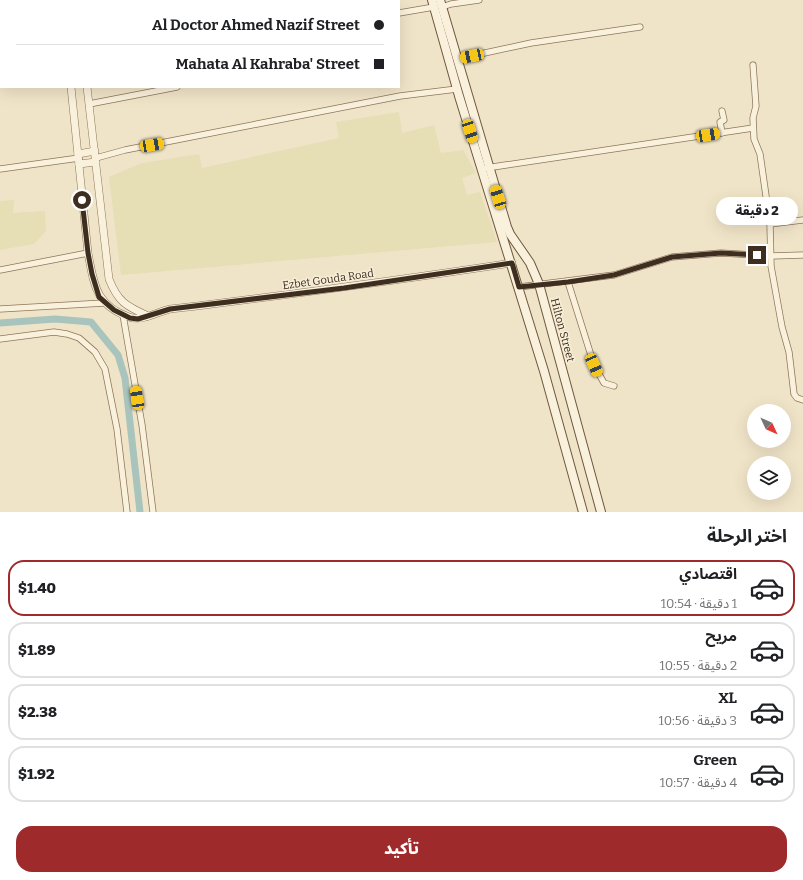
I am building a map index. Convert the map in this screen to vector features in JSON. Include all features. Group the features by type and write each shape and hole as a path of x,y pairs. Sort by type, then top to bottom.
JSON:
{"main road":[{"name":"Hilton Street","path":"437,3 457,59 461,89"},
{"name":"Hilton Street","path":"437,3 583,512"},
{"name":"Hilton Street","path":"485,168 510,234 530,263 539,284 601,512"}],"street":[{"path":"400,13 437,3 451,4 479,0"},
{"path":"457,59 531,43 640,27"},
{"path":"753,64 756,106 753,116 753,128 755,143 760,154 770,224 772,256 771,266 782,327 789,352 794,394 797,398 803,400"},
{"path":"71,88 88,253 99,297 104,303 123,315 142,425 153,512"},
{"path":"87,88 109,279 115,293 125,304 148,316"},
{"path":"89,104 172,88"},
{"path":"0,169 96,157 400,96 461,89"},
{"path":"722,111 724,120 720,122 722,133"},
{"path":"485,168 753,128"},
{"path":"79,159 96,157"},
{"path":"770,224 803,220"},
{"path":"0,270 88,253"},
{"path":"519,287 614,275 672,257 721,253 772,256 803,255"},
{"name":"Ezbet Gouda Road","path":"123,315 138,319 170,309 344,288 512,263"},
{"path":"568,282 594,365 604,383 614,386"},
{"path":"0,309 104,303 115,293"},
{"path":"0,339 54,332 79,338 95,352 105,369 117,429 128,512"}],"shaded area":[{"path":"399,112 402,133 434,125 441,153 463,150 476,173 462,178 467,195 480,192 497,242 121,275 109,177 142,163 199,154 202,168 339,138 336,122"},
{"path":"14,200 13,213 45,211 46,231 34,244 0,250 0,201"}],"waterway":[{"path":"0,323 55,319 91,322 118,355 125,378 140,512"}],"route":[{"path":"82,200 88,253 92,274 99,297 104,303 114,310 130,318 138,319 170,309 344,288 512,263 519,287 614,275 635,270 664,258 721,253 757,255"}]}
